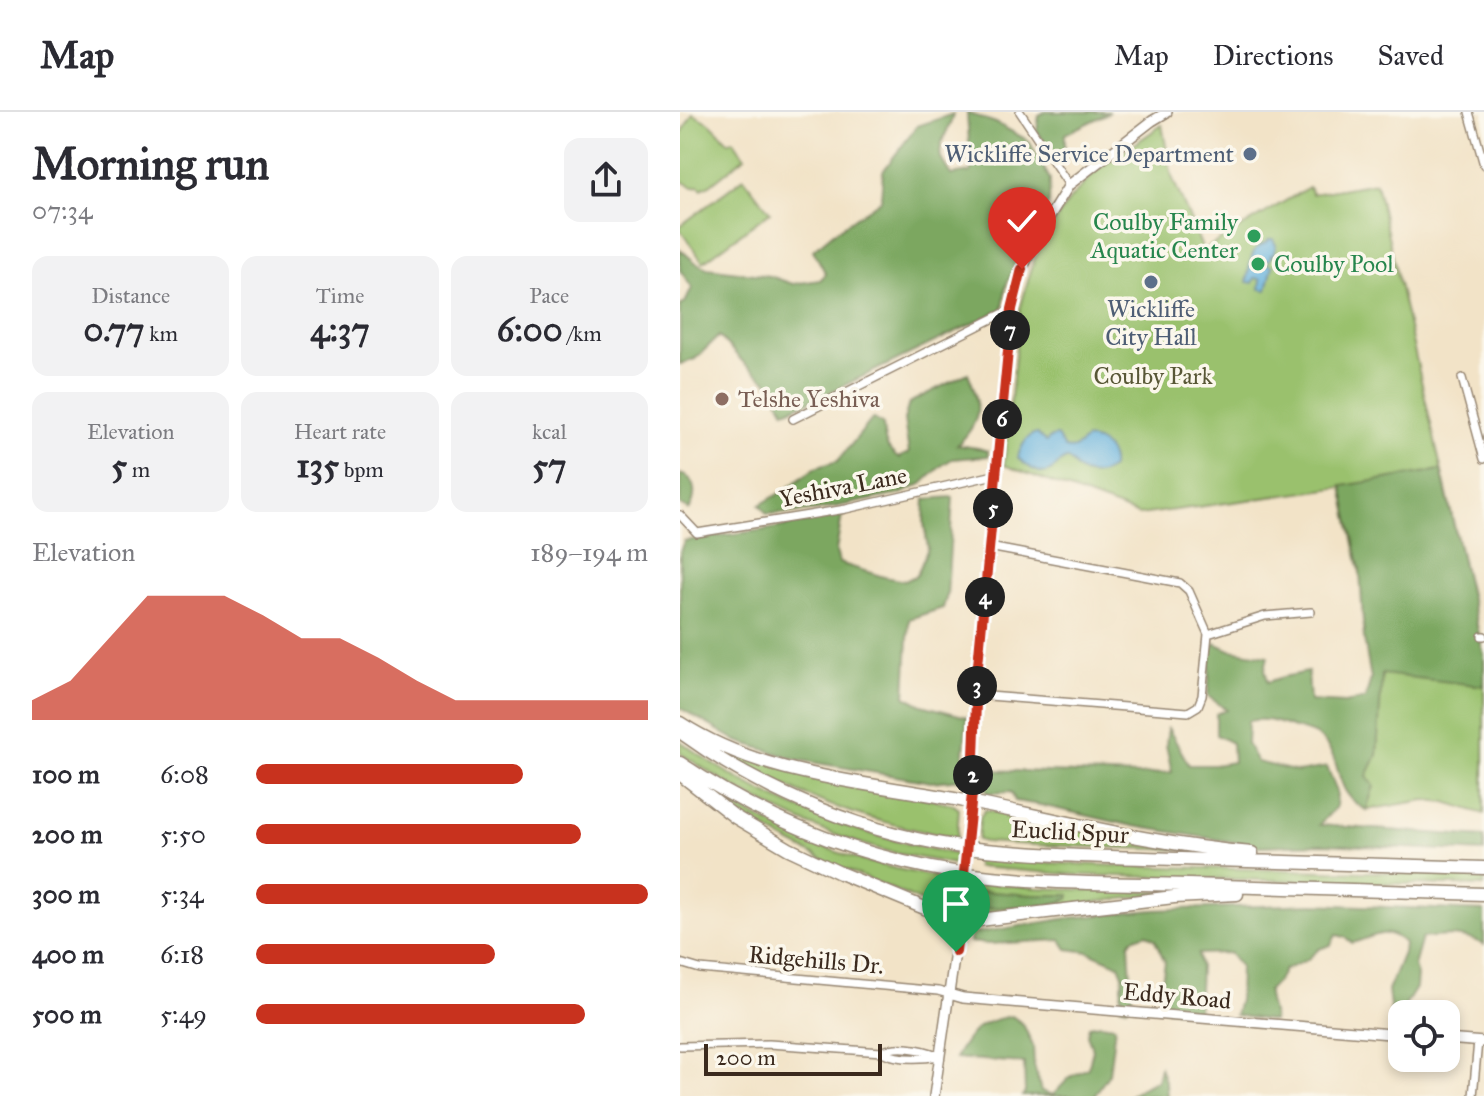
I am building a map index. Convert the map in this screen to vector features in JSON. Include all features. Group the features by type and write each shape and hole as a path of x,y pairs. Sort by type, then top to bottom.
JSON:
{"highway":[{"path":"680,723 729,749 771,764 1185,845 1310,863"},
{"name":"Euclid Spur","path":"680,732 730,765 788,796 849,820 913,838 975,849 1484,868"},
{"name":"Euclid Spur","path":"680,763 737,798 795,827 856,849 918,866 1049,881 1484,894"},
{"path":"680,774 735,817 800,855 960,921 1174,897 1295,895 1342,890"}],"main road":[{"path":"934,1096 962,904 976,695 1012,309 1022,269 1069,185 1167,112"},
{"name":"Eddy Road","path":"949,994 963,998 1388,1034"},
{"path":"1460,1040 1481,1042"}],"street":[{"path":"1020,112 1069,185"},
{"path":"1469,112 1484,165"},
{"path":"793,419 1012,309"},
{"path":"1462,378 1483,454"},
{"name":"Yeshiva Lane","path":"680,515 697,533 846,509 996,477"},
{"path":"976,695 1188,712 1201,700 1208,634 1189,591 1180,583 989,547"},
{"path":"1208,634 1265,616 1311,612"},
{"name":"Ridgehills Dr.","path":"680,963 700,969 949,994"},
{"path":"1473,1096 1481,1042"},
{"path":"680,1046 769,1044 882,1052 889,1047 927,1051 940,1056"}],"green space":[{"path":"1045,112 1110,112 1065,134 1065,158 1060,162 1037,131 1039,115"},
{"path":"967,113 996,123 1029,141 1050,179 1049,203 1027,238 1006,286 1003,309 785,411 769,383 744,363 719,336 695,359 680,364 680,306 685,303 692,288 680,270 680,249 707,268 770,276 793,284 820,280 826,274 813,250 881,200 883,171 917,126 953,114 941,146 941,158 951,175 971,172"},
{"path":"693,114 711,124 729,142 733,140 745,157 701,189 680,180 680,136"},
{"name":"Coulby Park","path":"1162,125 1172,177 1203,250 1309,187 1312,194 1376,183 1484,656 1484,814 1446,802 1425,800 1366,810 1374,786 1366,776 1377,755 1381,673 1342,487 1139,515 1004,465 1020,309 1034,260 1071,198 1098,169"},
{"path":"744,178 770,212 703,262 680,226"},
{"path":"968,373 977,412 972,428 957,445 988,451 988,456 952,459 922,484 900,494 790,513 767,514 760,505 815,468 838,461 873,418 883,425 886,444 894,455 898,458 909,453 904,420 909,403"},
{"path":"1441,470 1484,656 1484,686 1382,674 1377,755 1367,776 1374,786 1366,810 1347,794 1328,747 1317,736 1275,722 1254,720 1248,721 1247,744 1257,762 1298,772 1327,767 1337,791 1336,807 1319,825 1484,837 1484,852 1323,844 1259,846 1133,826 1015,801 1011,792 987,793 985,770 1139,775 1172,772 1166,745 1168,728 1189,765 1233,762 1232,743 1216,735 1216,714 1227,710 1208,696 1211,651 1215,643 1230,650 1268,656 1265,669 1268,682 1308,672 1310,701 1345,703 1365,699 1371,679 1364,639 1360,570 1342,486"},
{"path":"680,474 690,479 694,489 689,510 680,505"},
{"path":"953,497 947,595 943,608 909,619 905,696 922,705 967,717 962,779 931,782 799,760 737,741 680,708 680,552 684,541 842,515 836,551 839,563 905,581 917,575 928,548 924,523 925,499"},
{"path":"680,741 712,763 777,799 811,814 881,837 955,854 954,864 887,851 805,823 753,798 704,769 680,753"},
{"path":"726,754 952,804 959,809 957,838 888,823 837,807 773,779"},
{"path":"719,800 826,848 884,866 953,880 951,906 944,911 825,861 731,811"},
{"path":"985,810 1186,850 985,842 978,840 980,817"},
{"path":"977,856 1123,866 1484,875 1484,886 1078,875 976,867"},
{"path":"975,882 1037,888 1174,893 978,915 972,910"},
{"path":"978,891 1070,895 1069,899 1048,905 980,908 974,903"},
{"path":"1313,904 1484,911 1484,945 1462,937 1422,938 1414,966 1416,988 1408,1000 1389,1000 1388,990 1404,943 1385,934 1352,943 1336,935 1331,945 1284,970 1268,990 1273,1021 1235,1015 1239,1000 1240,967 1229,953 1198,954 1198,1014 1158,1008 1165,962 1155,940 1147,934 1132,939 1129,944 1132,996 1127,1008 1120,1006 1123,975 1119,965 1089,952 1067,949 1061,940 970,942 971,934 1069,918 1154,910"},
{"path":"1012,1016 1023,1024 1033,1046 1041,1091 1053,1095 1070,1077 1088,1068 1093,1050 1087,1035 1089,1026 1115,1026 1109,1074 1095,1096 1022,1096 1025,1092 1024,1063 955,1058 977,1028"},
{"path":"1160,1067 1167,1096 1129,1096 1157,1080"}],"water":[{"name":"Coulby Pool","path":"1270,239 1276,245 1273,256 1269,261 1258,261 1273,266 1267,290 1260,289 1261,279 1247,282 1253,253"},
{"path":"1033,434 1046,442 1057,436 1069,449 1086,439 1097,441 1109,452 1112,468 1099,474 1085,474 1067,459 1050,471 1037,471 1018,458 1023,445"}],"place":[{"name":"Wickliffe Service Department","path":"1250,154"},
{"name":"Coulby Family Aquatic Center","path":"1254,236"},
{"name":"Coulby Pool","path":"1258,264"},
{"name":"Wickliffe City Hall","path":"1151,282"},
{"name":"Telshe Yeshiva","path":"722,399"}],"route":[{"path":"956,952 973,784 977,675 1012,309 1022,269"}]}
